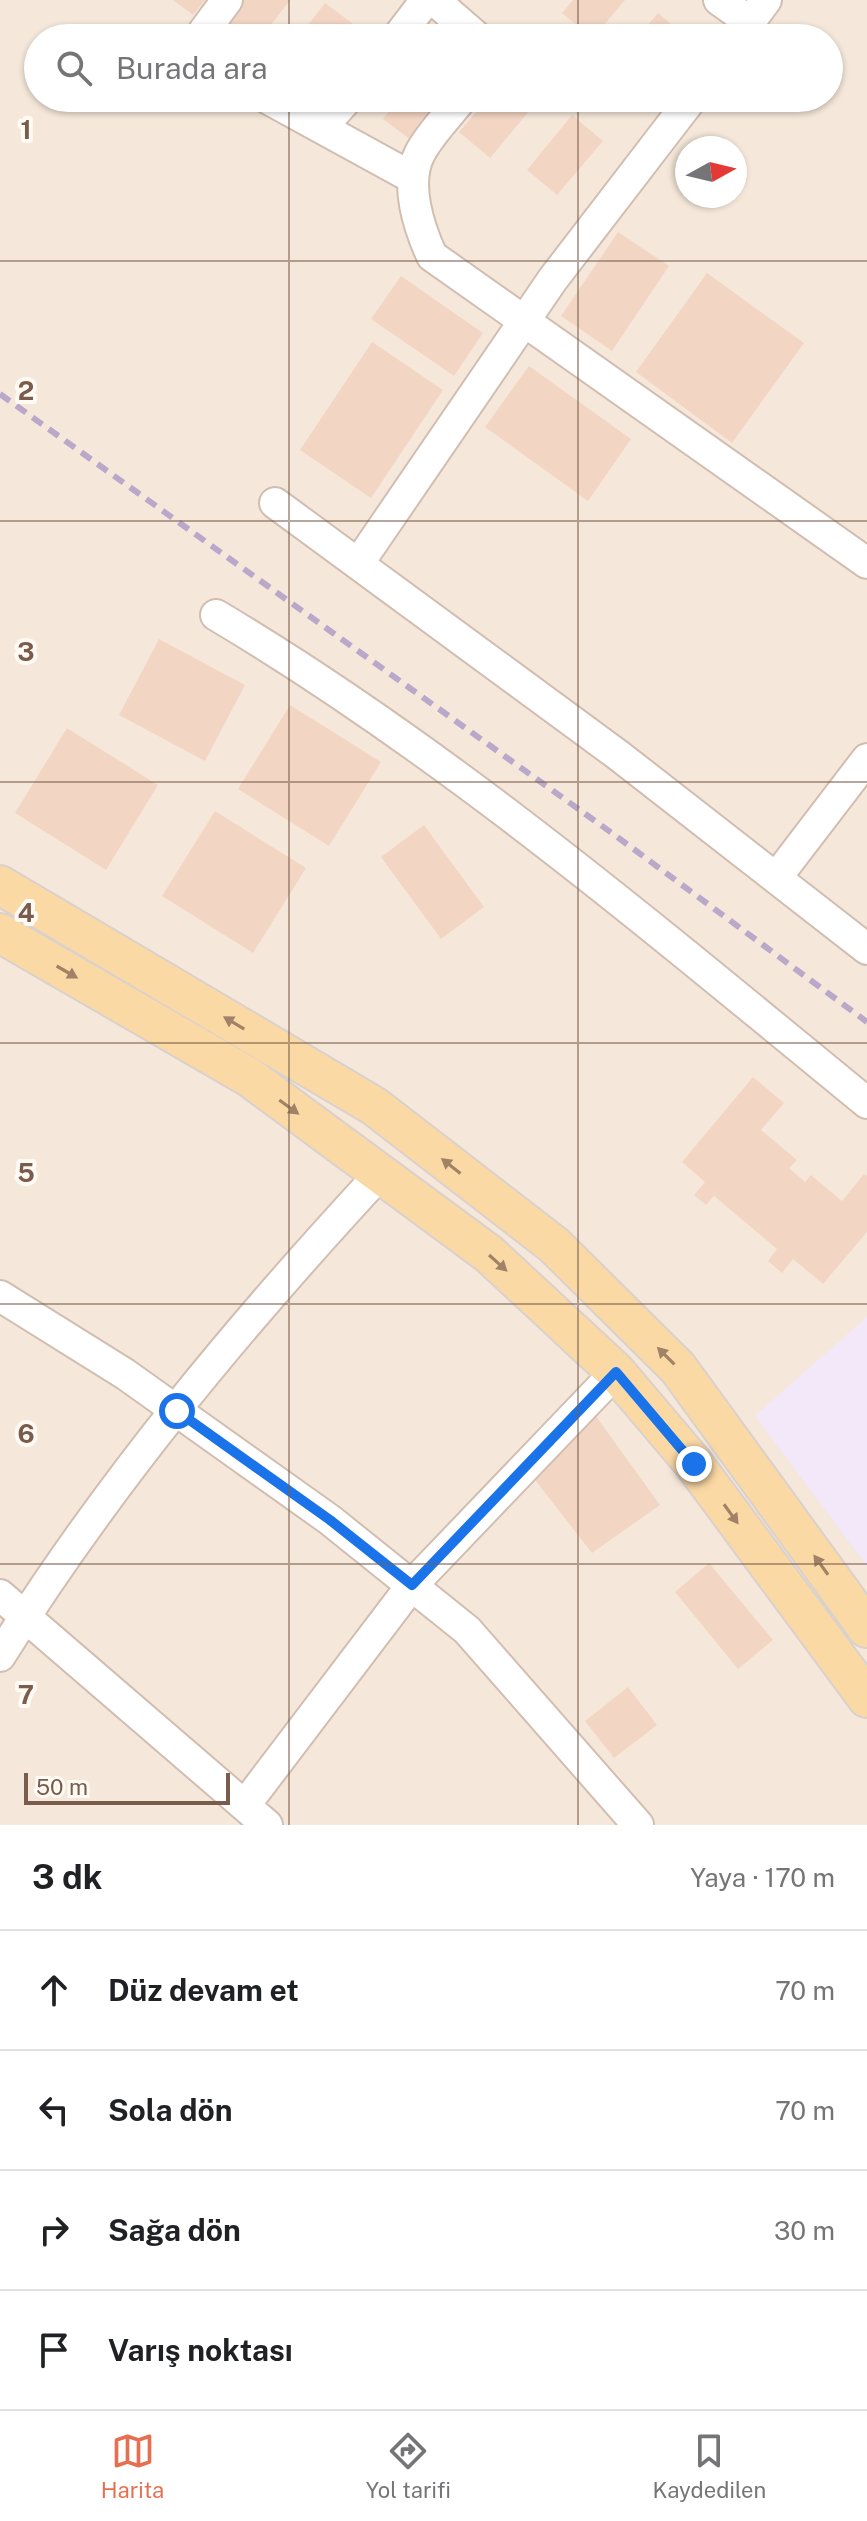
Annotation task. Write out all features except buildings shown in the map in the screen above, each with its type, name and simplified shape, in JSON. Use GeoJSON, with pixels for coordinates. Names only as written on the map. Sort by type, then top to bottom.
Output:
{"type":"FeatureCollection","features":[{"type":"Feature","properties":{"kind":"main road"},"geometry":{"type":"LineString","coordinates":[[0,885],[374,1106],[554,1245],[678,1368],[867,1628]]}},
{"type":"Feature","properties":{"kind":"main road"},"geometry":{"type":"LineString","coordinates":[[0,933],[249,1077],[489,1254],[616,1372],[694,1464],[867,1698]]}},
{"type":"Feature","properties":{"kind":"street"},"geometry":{"type":"LineString","coordinates":[[209,24],[227,0]]}},
{"type":"Feature","properties":{"kind":"street"},"geometry":{"type":"LineString","coordinates":[[408,24],[426,0]]}},
{"type":"Feature","properties":{"kind":"street"},"geometry":{"type":"LineString","coordinates":[[434,0],[462,24]]}},
{"type":"Feature","properties":{"kind":"street"},"geometry":{"type":"LineString","coordinates":[[719,0],[751,20]]}},
{"type":"Feature","properties":{"kind":"street"},"geometry":{"type":"LineString","coordinates":[[294,112],[413,178]]}},
{"type":"Feature","properties":{"kind":"street"},"geometry":{"type":"LineString","coordinates":[[322,127],[335,112]]}},
{"type":"Feature","properties":{"kind":"street"},"geometry":{"type":"LineString","coordinates":[[451,112],[419,154],[413,178],[421,233],[432,256],[867,563]]}},
{"type":"Feature","properties":{"kind":"street"},"geometry":{"type":"LineString","coordinates":[[358,564],[524,322],[682,112]]}},
{"type":"Feature","properties":{"kind":"street"},"geometry":{"type":"LineString","coordinates":[[275,503],[618,755],[867,949]]}},
{"type":"Feature","properties":{"kind":"street"},"geometry":{"type":"LineString","coordinates":[[216,615],[306,669],[605,888],[867,1103]]}},
{"type":"Feature","properties":{"kind":"street"},"geometry":{"type":"LineString","coordinates":[[776,878],[867,759]]}},
{"type":"Feature","properties":{"kind":"street"},"geometry":{"type":"LineString","coordinates":[[0,1656],[53,1571],[177,1411],[285,1276],[380,1174]]}},
{"type":"Feature","properties":{"kind":"street"},"geometry":{"type":"LineString","coordinates":[[0,1296],[125,1374],[330,1520],[467,1630],[638,1825]]}},
{"type":"Feature","properties":{"kind":"street"},"geometry":{"type":"LineString","coordinates":[[245,1805],[412,1585],[616,1372]]}},
{"type":"Feature","properties":{"kind":"street"},"geometry":{"type":"LineString","coordinates":[[0,1595],[267,1825]]}},
{"type":"Feature","properties":{"kind":"shaded area"},"geometry":{"type":"Polygon","coordinates":[[[0,0],[867,0],[867,1825],[0,1825],[0,0]]]}},
{"type":"Feature","properties":{"kind":"shaded area"},"geometry":{"type":"Polygon","coordinates":[[[867,1317],[867,1566],[755,1416],[867,1317]]]}},
{"type":"Feature","properties":{"kind":"railway"},"geometry":{"type":"LineString","coordinates":[[0,394],[616,836],[867,1022]]}},
{"type":"Feature","properties":{"kind":"route"},"geometry":{"type":"LineString","coordinates":[[177,1411],[330,1520],[412,1585],[616,1372],[694,1464]]}}]}
